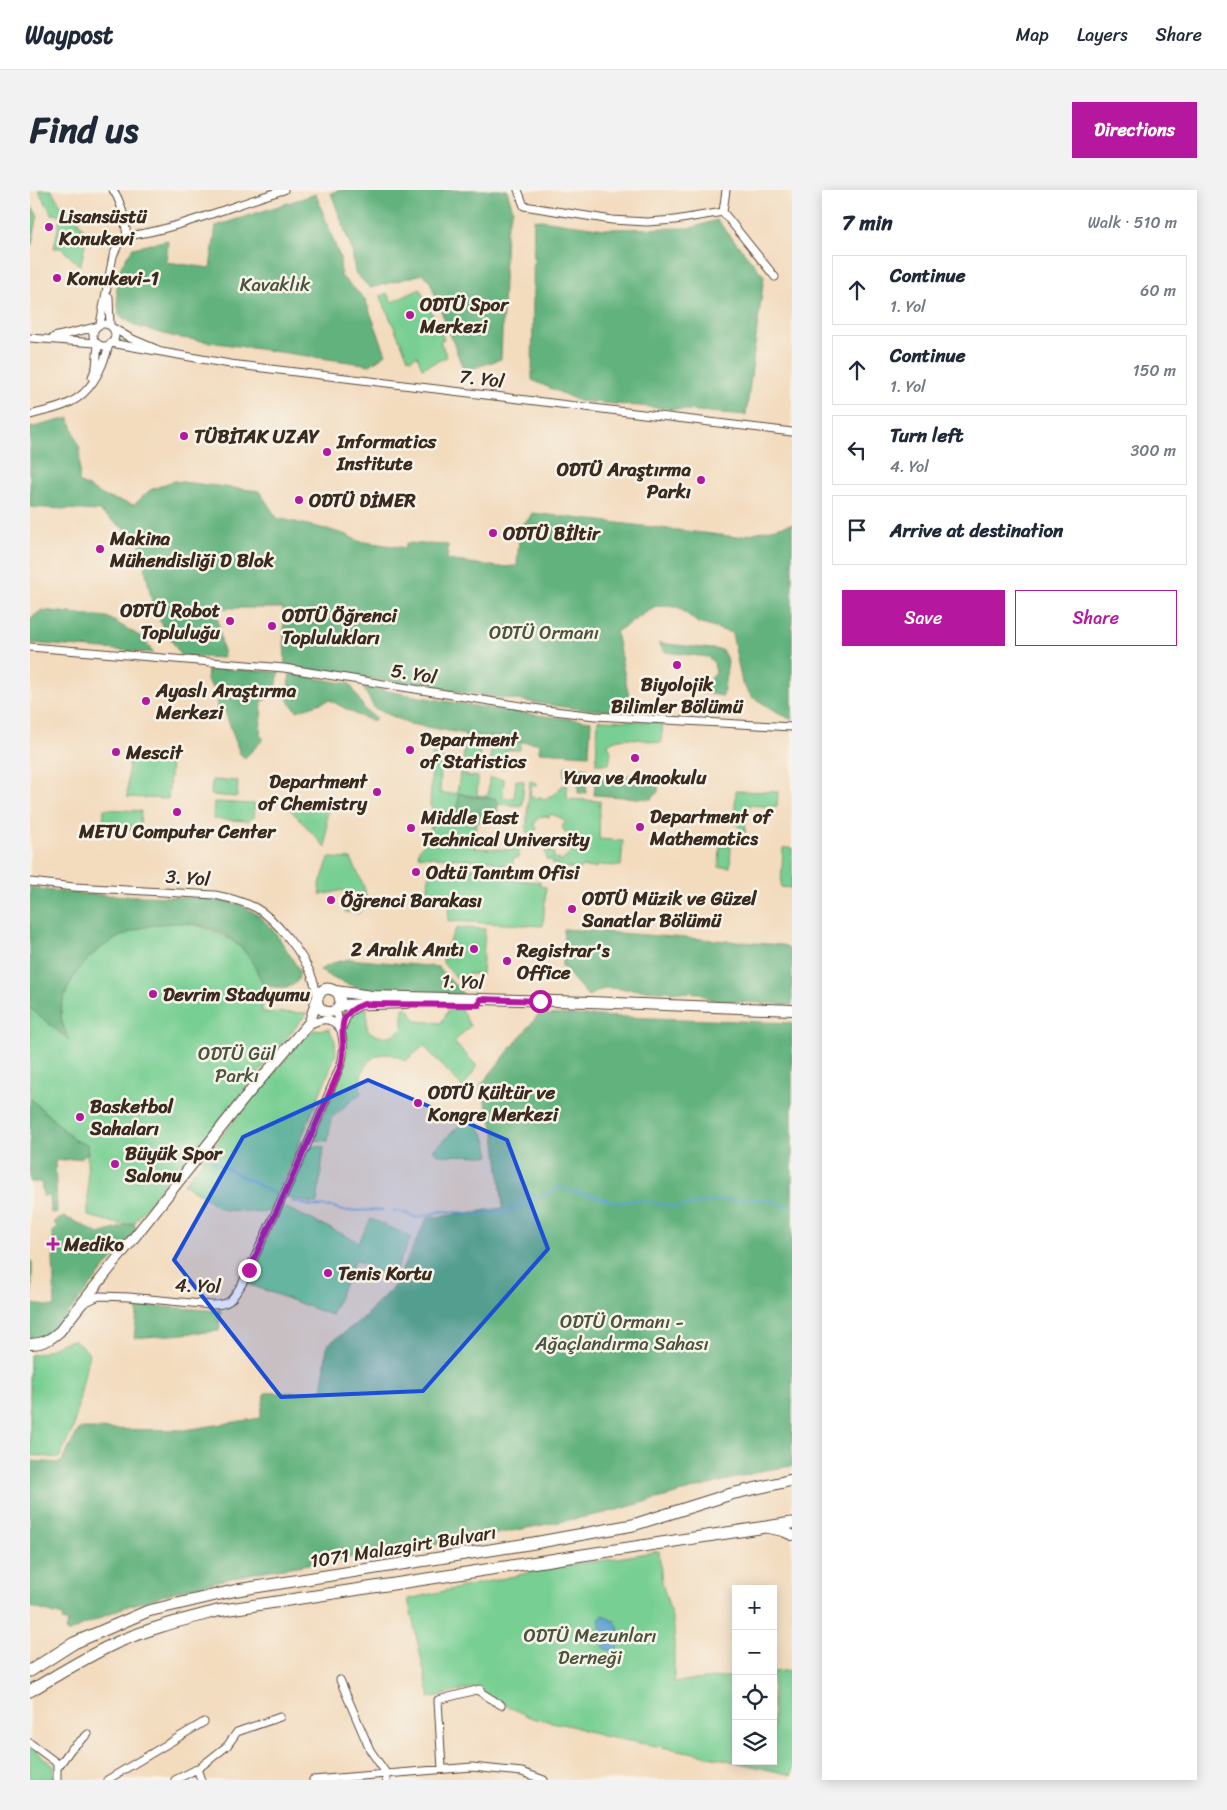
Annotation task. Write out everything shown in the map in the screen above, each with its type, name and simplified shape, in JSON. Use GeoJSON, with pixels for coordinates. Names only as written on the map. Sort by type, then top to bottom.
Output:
{"type":"FeatureCollection","features":[{"type":"Feature","properties":{"kind":"main road"},"geometry":{"type":"LineString","coordinates":[[30,1344],[43,1343],[52,1339],[60,1332],[247,1095],[312,1018],[317,998],[322,990],[334,990],[340,999],[338,1007],[325,1012],[319,1008],[317,998]]}},
{"type":"Feature","properties":{"kind":"main road","name":"1. Yol"},"geometry":{"type":"LineString","coordinates":[[334,990],[372,996],[480,1002],[792,1010]]}},
{"type":"Feature","properties":{"kind":"main road","name":"1. Yol"},"geometry":{"type":"LineString","coordinates":[[338,1007],[364,1004],[480,1002]]}},
{"type":"Feature","properties":{"kind":"main road","name":"1. Yol"},"geometry":{"type":"LineString","coordinates":[[590,1005],[792,1016]]}},
{"type":"Feature","properties":{"kind":"main road","name":"1071 Malazgirt Bulvarı"},"geometry":{"type":"LineString","coordinates":[[30,1671],[74,1643],[148,1611],[237,1590],[534,1543],[632,1525],[731,1494],[792,1480]]}},
{"type":"Feature","properties":{"kind":"main road","name":"1071 Malazgirt Bulvarı"},"geometry":{"type":"LineString","coordinates":[[30,1691],[87,1657],[118,1642],[158,1626],[217,1611],[792,1523]]}},
{"type":"Feature","properties":{"kind":"main road"},"geometry":{"type":"LineString","coordinates":[[761,1528],[778,1529],[792,1535]]}},
{"type":"Feature","properties":{"kind":"street"},"geometry":{"type":"LineString","coordinates":[[113,190],[123,215],[127,236]]}},
{"type":"Feature","properties":{"kind":"street"},"geometry":{"type":"LineString","coordinates":[[89,387],[96,367],[97,344],[93,333],[98,325],[109,284],[113,256],[118,245],[127,236],[168,227],[284,190]]}},
{"type":"Feature","properties":{"kind":"street"},"geometry":{"type":"LineString","coordinates":[[518,190],[524,206],[612,220],[647,222],[675,220],[723,212]]}},
{"type":"Feature","properties":{"kind":"street"},"geometry":{"type":"LineString","coordinates":[[726,190],[723,212],[775,277]]}},
{"type":"Feature","properties":{"kind":"street"},"geometry":{"type":"LineString","coordinates":[[30,414],[69,404],[81,396],[97,376],[115,335],[112,327],[109,284]]}},
{"type":"Feature","properties":{"kind":"street","name":"7. Yol"},"geometry":{"type":"LineString","coordinates":[[41,339],[64,336],[98,325],[112,327],[130,338],[168,354]]}},
{"type":"Feature","properties":{"kind":"street","name":"7. Yol"},"geometry":{"type":"LineString","coordinates":[[30,338],[103,346],[110,344],[230,364],[792,432]]}},
{"type":"Feature","properties":{"kind":"street","name":"5. Yol"},"geometry":{"type":"LineString","coordinates":[[30,647],[284,668],[546,710],[595,716],[792,727]]}},
{"type":"Feature","properties":{"kind":"street","name":"3. Yol"},"geometry":{"type":"LineString","coordinates":[[30,882],[74,887],[215,895],[235,899],[257,908],[270,918],[298,952],[311,974],[317,998]]}},
{"type":"Feature","properties":{"kind":"street","name":"3. Yol"},"geometry":{"type":"LineString","coordinates":[[311,974],[334,990]]}},
{"type":"Feature","properties":{"kind":"street","name":"4. Yol"},"geometry":{"type":"LineString","coordinates":[[341,1033],[343,1021],[348,1013],[364,1004]]}},
{"type":"Feature","properties":{"kind":"street","name":"4. Yol"},"geometry":{"type":"LineString","coordinates":[[78,1307],[99,1296],[146,1298],[212,1305],[223,1305],[231,1302],[242,1284],[308,1143],[341,1066],[344,1042],[338,1007]]}},
{"type":"Feature","properties":{"kind":"street"},"geometry":{"type":"LineString","coordinates":[[304,1028],[317,1021],[329,1019],[335,1022],[341,1033]]}},
{"type":"Feature","properties":{"kind":"street"},"geometry":{"type":"LineString","coordinates":[[97,1283],[103,1294],[110,1296]]}},
{"type":"Feature","properties":{"kind":"street"},"geometry":{"type":"LineString","coordinates":[[340,1680],[370,1750],[386,1777]]}},
{"type":"Feature","properties":{"kind":"street"},"geometry":{"type":"LineString","coordinates":[[442,1769],[438,1700],[479,1690],[502,1705]]}},
{"type":"Feature","properties":{"kind":"street"},"geometry":{"type":"LineString","coordinates":[[175,1780],[197,1769],[227,1746],[237,1732],[280,1717]]}},
{"type":"Feature","properties":{"kind":"street"},"geometry":{"type":"LineString","coordinates":[[107,1780],[204,1722]]}},
{"type":"Feature","properties":{"kind":"street"},"geometry":{"type":"LineString","coordinates":[[58,1767],[71,1748],[88,1734]]}},
{"type":"Feature","properties":{"kind":"street"},"geometry":{"type":"LineString","coordinates":[[30,1743],[58,1763],[57,1780]]}},
{"type":"Feature","properties":{"kind":"street"},"geometry":{"type":"LineString","coordinates":[[313,1780],[386,1777],[472,1767],[522,1772],[544,1780]]}},
{"type":"Feature","properties":{"kind":"street"},"geometry":{"type":"LineString","coordinates":[[197,1769],[201,1780]]}},
{"type":"Feature","properties":{"kind":"highlighted area"},"geometry":{"type":"Polygon","coordinates":[[[368,1080],[507,1140],[548,1249],[423,1391],[281,1397],[174,1260],[243,1137],[368,1080]]]}},
{"type":"Feature","properties":{"kind":"green space"},"geometry":{"type":"Polygon","coordinates":[[[38,190],[51,190],[65,211],[70,208],[87,235],[81,264],[79,265],[61,248],[54,248],[61,215],[52,214],[38,190]]]}},
{"type":"Feature","properties":{"kind":"green space"},"geometry":{"type":"Polygon","coordinates":[[[339,190],[507,190],[513,210],[506,230],[501,359],[464,371],[429,279],[423,274],[370,288],[355,273],[352,250],[331,193],[339,190]]]}},
{"type":"Feature","properties":{"kind":"green space","name":"Kavaklık"},"geometry":{"type":"Polygon","coordinates":[[[316,194],[340,258],[341,276],[365,299],[386,354],[370,365],[175,337],[136,326],[119,315],[117,280],[122,265],[133,248],[168,240],[166,262],[210,268],[216,226],[316,194]]]}},
{"type":"Feature","properties":{"kind":"green space"},"geometry":{"type":"Polygon","coordinates":[[[30,204],[38,215],[30,246],[30,204]]]}},
{"type":"Feature","properties":{"kind":"green space"},"geometry":{"type":"Polygon","coordinates":[[[534,219],[605,229],[691,228],[717,220],[764,276],[746,415],[579,401],[532,380],[534,219]]]}},
{"type":"Feature","properties":{"kind":"green space","name":"ODTÜ Spor Merkezi"},"geometry":{"type":"Polygon","coordinates":[[[420,289],[444,339],[440,341],[447,357],[422,368],[417,355],[411,359],[408,358],[380,296],[387,293],[392,302],[420,289]]]}},
{"type":"Feature","properties":{"kind":"green space","name":"ODTÜ Ormanı"},"geometry":{"type":"Polygon","coordinates":[[[69,418],[80,450],[79,482],[106,497],[134,505],[150,490],[174,481],[259,491],[277,518],[330,530],[347,535],[358,541],[406,548],[406,543],[448,545],[447,560],[499,567],[517,566],[520,525],[528,520],[532,513],[737,537],[792,524],[792,719],[752,697],[742,683],[732,633],[698,623],[678,607],[656,606],[616,632],[632,712],[578,709],[285,666],[283,608],[216,608],[224,658],[181,656],[154,611],[139,539],[99,511],[30,507],[30,428],[69,418]]]}},
{"type":"Feature","properties":{"kind":"green space"},"geometry":{"type":"Polygon","coordinates":[[[42,610],[107,617],[141,637],[154,653],[30,643],[30,619],[42,610]]]}},
{"type":"Feature","properties":{"kind":"green space"},"geometry":{"type":"Polygon","coordinates":[[[658,643],[722,650],[728,661],[723,696],[672,688],[674,680],[705,685],[716,673],[714,663],[708,657],[665,652],[658,643]]]}},
{"type":"Feature","properties":{"kind":"green space"},"geometry":{"type":"Polygon","coordinates":[[[208,668],[279,672],[275,693],[262,702],[260,735],[264,739],[245,758],[240,754],[225,711],[217,710],[217,693],[207,681],[208,668]]]}},
{"type":"Feature","properties":{"kind":"green space"},"geometry":{"type":"Polygon","coordinates":[[[290,674],[350,684],[365,710],[376,718],[373,721],[357,715],[330,700],[297,711],[286,698],[290,674]]]}},
{"type":"Feature","properties":{"kind":"green space"},"geometry":{"type":"Polygon","coordinates":[[[363,687],[505,711],[591,721],[589,755],[539,752],[540,743],[520,742],[509,737],[465,734],[410,724],[374,708],[363,687]]]}},
{"type":"Feature","properties":{"kind":"green space"},"geometry":{"type":"Polygon","coordinates":[[[598,720],[663,722],[661,743],[627,738],[620,739],[608,744],[611,752],[609,764],[596,764],[598,720]]]}},
{"type":"Feature","properties":{"kind":"green space"},"geometry":{"type":"Polygon","coordinates":[[[465,734],[509,737],[520,742],[520,750],[506,750],[505,768],[490,767],[491,748],[480,747],[479,765],[466,765],[465,763],[463,764],[465,734]]]}},
{"type":"Feature","properties":{"kind":"green space"},"geometry":{"type":"Polygon","coordinates":[[[433,738],[442,739],[440,793],[457,794],[460,773],[478,777],[477,795],[488,796],[489,778],[504,779],[503,797],[514,798],[516,780],[524,781],[522,806],[498,804],[496,799],[459,794],[458,813],[497,817],[497,822],[477,821],[476,831],[474,831],[474,837],[476,837],[475,848],[514,850],[515,837],[519,838],[518,858],[513,858],[513,865],[495,864],[494,861],[418,856],[419,849],[430,838],[433,738]]]}},
{"type":"Feature","properties":{"kind":"green space"},"geometry":{"type":"Polygon","coordinates":[[[129,759],[171,762],[168,799],[127,797],[129,759]]]}},
{"type":"Feature","properties":{"kind":"green space"},"geometry":{"type":"Polygon","coordinates":[[[565,766],[587,768],[586,793],[578,793],[578,778],[564,777],[565,766]]]}},
{"type":"Feature","properties":{"kind":"green space"},"geometry":{"type":"Polygon","coordinates":[[[596,773],[659,778],[658,792],[651,799],[594,795],[596,773]]]}},
{"type":"Feature","properties":{"kind":"green space"},"geometry":{"type":"Polygon","coordinates":[[[212,780],[238,781],[237,797],[211,795],[212,780]]]}},
{"type":"Feature","properties":{"kind":"green space"},"geometry":{"type":"Polygon","coordinates":[[[530,781],[537,783],[537,786],[531,786],[530,795],[532,797],[538,798],[540,796],[547,799],[563,785],[567,785],[567,799],[600,801],[599,839],[623,841],[621,866],[597,865],[596,868],[581,867],[580,869],[557,867],[557,864],[552,864],[552,860],[547,860],[545,851],[553,852],[555,859],[558,858],[560,862],[568,856],[574,846],[572,843],[575,843],[576,834],[565,833],[562,826],[566,823],[559,817],[550,814],[549,817],[542,817],[536,821],[534,825],[537,828],[534,833],[526,832],[530,781]]]}},
{"type":"Feature","properties":{"kind":"green space"},"geometry":{"type":"Polygon","coordinates":[[[736,791],[778,792],[777,807],[747,805],[745,833],[734,822],[736,791]]]}},
{"type":"Feature","properties":{"kind":"green space"},"geometry":{"type":"Polygon","coordinates":[[[459,793],[472,797],[496,799],[498,804],[497,817],[457,813],[459,793]]]}},
{"type":"Feature","properties":{"kind":"green space"},"geometry":{"type":"Polygon","coordinates":[[[214,802],[255,804],[254,817],[248,821],[213,819],[214,802]]]}},
{"type":"Feature","properties":{"kind":"green space"},"geometry":{"type":"Polygon","coordinates":[[[289,808],[327,810],[326,848],[289,808]]]}},
{"type":"Feature","properties":{"kind":"green space"},"geometry":{"type":"Polygon","coordinates":[[[104,809],[141,811],[140,830],[103,828],[104,809]]]}},
{"type":"Feature","properties":{"kind":"green space"},"geometry":{"type":"Polygon","coordinates":[[[720,846],[731,846],[730,867],[719,867],[720,846]]]}},
{"type":"Feature","properties":{"kind":"green space"},"geometry":{"type":"Polygon","coordinates":[[[783,848],[792,848],[792,888],[781,887],[783,848]]]}},
{"type":"Feature","properties":{"kind":"green space"},"geometry":{"type":"Polygon","coordinates":[[[329,858],[351,859],[363,884],[367,901],[359,913],[345,912],[347,904],[343,890],[321,895],[319,887],[329,858]]]}},
{"type":"Feature","properties":{"kind":"green space"},"geometry":{"type":"Polygon","coordinates":[[[430,864],[507,871],[506,876],[512,880],[540,882],[540,886],[546,887],[543,926],[448,921],[449,902],[427,901],[430,864]]]}},
{"type":"Feature","properties":{"kind":"green space"},"geometry":{"type":"Polygon","coordinates":[[[30,887],[84,894],[204,899],[224,901],[243,906],[260,916],[273,930],[299,970],[299,977],[293,985],[288,987],[264,986],[246,953],[226,935],[201,926],[174,923],[147,926],[121,936],[97,951],[78,970],[66,993],[61,1009],[64,1030],[69,1040],[30,1008],[30,887]]]}},
{"type":"Feature","properties":{"kind":"green space","name":"ODTÜ Gül Parkı"},"geometry":{"type":"Polygon","coordinates":[[[175,922],[204,927],[217,932],[241,948],[258,971],[263,985],[262,1012],[307,1013],[188,1160],[179,1163],[134,1223],[124,1225],[88,1216],[87,1145],[76,1141],[30,1098],[30,1008],[68,1039],[62,1021],[61,1009],[66,990],[76,973],[88,959],[119,937],[137,929],[175,922]]]}},
{"type":"Feature","properties":{"kind":"green space"},"geometry":{"type":"Polygon","coordinates":[[[456,929],[485,929],[482,974],[468,974],[467,989],[443,963],[444,951],[456,929]]]}},
{"type":"Feature","properties":{"kind":"green space"},"geometry":{"type":"Polygon","coordinates":[[[564,929],[783,945],[792,954],[792,1005],[710,1000],[700,993],[605,988],[588,996],[562,966],[564,929]]]}},
{"type":"Feature","properties":{"kind":"green space"},"geometry":{"type":"Polygon","coordinates":[[[349,959],[438,967],[464,995],[409,994],[370,990],[335,979],[320,970],[333,963],[349,959]]]}},
{"type":"Feature","properties":{"kind":"green space"},"geometry":{"type":"Polygon","coordinates":[[[362,1008],[367,1009],[367,1029],[371,1033],[380,1036],[390,1036],[403,1028],[403,1008],[408,1008],[417,1021],[441,1023],[449,1009],[461,1009],[470,1026],[454,1042],[477,1066],[463,1088],[424,1046],[405,1061],[386,1054],[378,1055],[371,1059],[362,1074],[360,1083],[361,1093],[331,1118],[328,1141],[313,1140],[345,1064],[347,1049],[345,1026],[351,1014],[362,1008]]]}},
{"type":"Feature","properties":{"kind":"green space","name":"ODTÜ Ormanı - Ağaçlandırma Sahası"},"geometry":{"type":"Polygon","coordinates":[[[539,1014],[792,1023],[792,1466],[765,1470],[605,1513],[470,1539],[258,1572],[218,1581],[122,1608],[67,1633],[68,1623],[62,1621],[63,1616],[30,1607],[30,1461],[61,1463],[79,1429],[185,1430],[260,1418],[265,1393],[322,1392],[327,1345],[361,1320],[394,1286],[427,1218],[503,1208],[495,1133],[480,1086],[539,1014]]]}},
{"type":"Feature","properties":{"kind":"green space"},"geometry":{"type":"Polygon","coordinates":[[[329,1029],[335,1041],[336,1055],[280,1189],[268,1212],[224,1210],[184,1184],[248,1103],[300,1042],[314,1030],[329,1029]]]}},
{"type":"Feature","properties":{"kind":"green space"},"geometry":{"type":"Polygon","coordinates":[[[30,1098],[75,1141],[87,1144],[88,1153],[81,1158],[55,1161],[57,1213],[51,1213],[50,1196],[43,1196],[41,1182],[30,1182],[30,1098]]]}},
{"type":"Feature","properties":{"kind":"green space"},"geometry":{"type":"Polygon","coordinates":[[[472,1114],[486,1139],[490,1156],[440,1155],[433,1150],[472,1114]]]}},
{"type":"Feature","properties":{"kind":"green space"},"geometry":{"type":"Polygon","coordinates":[[[310,1146],[324,1147],[317,1203],[286,1197],[310,1146]]]}},
{"type":"Feature","properties":{"kind":"green space"},"geometry":{"type":"Polygon","coordinates":[[[282,1206],[359,1242],[371,1219],[411,1237],[392,1278],[355,1260],[331,1315],[246,1283],[282,1206]]]}},
{"type":"Feature","properties":{"kind":"green space"},"geometry":{"type":"Polygon","coordinates":[[[64,1217],[99,1234],[134,1223],[136,1230],[48,1338],[30,1341],[30,1258],[32,1263],[32,1304],[55,1307],[53,1258],[54,1254],[60,1253],[60,1241],[53,1241],[53,1231],[58,1227],[53,1222],[64,1217]]]}},
{"type":"Feature","properties":{"kind":"green space"},"geometry":{"type":"Polygon","coordinates":[[[138,1305],[221,1311],[219,1331],[134,1338],[138,1305]]]}},
{"type":"Feature","properties":{"kind":"green space"},"geometry":{"type":"Polygon","coordinates":[[[75,1340],[89,1353],[73,1429],[59,1458],[30,1455],[30,1355],[75,1340]]]}},
{"type":"Feature","properties":{"kind":"green space","name":"ODTÜ Mezunları Derneği"},"geometry":{"type":"Polygon","coordinates":[[[659,1551],[662,1583],[674,1628],[674,1682],[732,1676],[732,1761],[602,1736],[571,1726],[532,1718],[476,1687],[430,1698],[408,1599],[560,1566],[659,1551]]]}},
{"type":"Feature","properties":{"kind":"green space","name":"ODTÜ Mezunları Derneği"},"geometry":{"type":"Polygon","coordinates":[[[792,1670],[792,1775],[748,1765],[777,1765],[777,1672],[792,1670]]]}},
{"type":"Feature","properties":{"kind":"green space"},"geometry":{"type":"Polygon","coordinates":[[[30,1746],[54,1766],[54,1780],[30,1780],[30,1746]]]}},
{"type":"Feature","properties":{"kind":"water"},"geometry":{"type":"Polygon","coordinates":[[[603,1615],[610,1618],[611,1621],[614,1620],[620,1631],[615,1633],[617,1642],[620,1641],[618,1647],[611,1651],[603,1646],[605,1644],[604,1640],[600,1642],[595,1632],[601,1628],[599,1620],[603,1615]]]}},
{"type":"Feature","properties":{"kind":"waterway"},"geometry":{"type":"LineString","coordinates":[[209,1159],[275,1194]]}},
{"type":"Feature","properties":{"kind":"waterway"},"geometry":{"type":"LineString","coordinates":[[393,1211],[402,1212],[417,1218],[442,1211],[481,1214],[510,1211],[527,1201],[546,1195],[559,1187],[619,1203],[635,1200],[676,1207],[724,1200],[761,1199],[792,1207]]}},
{"type":"Feature","properties":{"kind":"waterway"},"geometry":{"type":"LineString","coordinates":[[291,1201],[311,1206],[334,1207],[342,1211],[383,1210]]}},
{"type":"Feature","properties":{"kind":"place","name":"Lisansüstü Konukevi"},"geometry":{"type":"Point","coordinates":[49,227]}},
{"type":"Feature","properties":{"kind":"place","name":"Konukevi-1"},"geometry":{"type":"Point","coordinates":[57,278]}},
{"type":"Feature","properties":{"kind":"place","name":"ODTÜ Spor Merkezi"},"geometry":{"type":"Point","coordinates":[410,315]}},
{"type":"Feature","properties":{"kind":"place","name":"TÜBİTAK UZAY"},"geometry":{"type":"Point","coordinates":[184,436]}},
{"type":"Feature","properties":{"kind":"place","name":"Informatics Institute"},"geometry":{"type":"Point","coordinates":[327,452]}},
{"type":"Feature","properties":{"kind":"place","name":"ODTÜ Araştırma Parkı"},"geometry":{"type":"Point","coordinates":[701,480]}},
{"type":"Feature","properties":{"kind":"place","name":"ODTÜ DİMER"},"geometry":{"type":"Point","coordinates":[299,500]}},
{"type":"Feature","properties":{"kind":"place","name":"ODTÜ Bİltir"},"geometry":{"type":"Point","coordinates":[493,533]}},
{"type":"Feature","properties":{"kind":"place","name":"Makina Mühendisliği D Blok"},"geometry":{"type":"Point","coordinates":[100,549]}},
{"type":"Feature","properties":{"kind":"place","name":"ODTÜ Robot Topluluğu"},"geometry":{"type":"Point","coordinates":[230,621]}},
{"type":"Feature","properties":{"kind":"place","name":"ODTÜ Öğrenci Toplulukları"},"geometry":{"type":"Point","coordinates":[272,626]}},
{"type":"Feature","properties":{"kind":"place","name":"Biyolojik Bilimler Bölümü"},"geometry":{"type":"Point","coordinates":[677,665]}},
{"type":"Feature","properties":{"kind":"place","name":"Ayaslı Araştırma Merkezi"},"geometry":{"type":"Point","coordinates":[146,701]}},
{"type":"Feature","properties":{"kind":"place","name":"Department of Statistics"},"geometry":{"type":"Point","coordinates":[410,750]}},
{"type":"Feature","properties":{"kind":"place","name":"Mescit"},"geometry":{"type":"Point","coordinates":[116,752]}},
{"type":"Feature","properties":{"kind":"place","name":"Yuva ve Anaokulu"},"geometry":{"type":"Point","coordinates":[635,758]}},
{"type":"Feature","properties":{"kind":"place","name":"Department of Chemistry"},"geometry":{"type":"Point","coordinates":[377,792]}},
{"type":"Feature","properties":{"kind":"place","name":"METU Computer Center"},"geometry":{"type":"Point","coordinates":[177,812]}},
{"type":"Feature","properties":{"kind":"place","name":"Department of Mathematics"},"geometry":{"type":"Point","coordinates":[640,827]}},
{"type":"Feature","properties":{"kind":"place","name":"Middle East Technical University"},"geometry":{"type":"Point","coordinates":[411,828]}},
{"type":"Feature","properties":{"kind":"place","name":"Odtü Tanıtım Ofisi"},"geometry":{"type":"Point","coordinates":[416,872]}},
{"type":"Feature","properties":{"kind":"place","name":"Öğrenci Barakası"},"geometry":{"type":"Point","coordinates":[331,900]}},
{"type":"Feature","properties":{"kind":"place","name":"ODTÜ Müzik ve Güzel Sanatlar Bölümü"},"geometry":{"type":"Point","coordinates":[572,909]}},
{"type":"Feature","properties":{"kind":"place","name":"2 Aralık Anıtı"},"geometry":{"type":"Point","coordinates":[474,949]}},
{"type":"Feature","properties":{"kind":"place","name":"Registrar's Office"},"geometry":{"type":"Point","coordinates":[507,961]}},
{"type":"Feature","properties":{"kind":"place","name":"Devrim Stadyumu"},"geometry":{"type":"Point","coordinates":[153,994]}},
{"type":"Feature","properties":{"kind":"place","name":"ODTÜ Kültür ve Kongre Merkezi"},"geometry":{"type":"Point","coordinates":[418,1103]}},
{"type":"Feature","properties":{"kind":"place","name":"Basketbol Sahaları"},"geometry":{"type":"Point","coordinates":[80,1117]}},
{"type":"Feature","properties":{"kind":"place","name":"Büyük Spor Salonu"},"geometry":{"type":"Point","coordinates":[115,1164]}},
{"type":"Feature","properties":{"kind":"place","name":"Mediko"},"geometry":{"type":"Point","coordinates":[53,1244]}},
{"type":"Feature","properties":{"kind":"place","name":"Tenis Kortu"},"geometry":{"type":"Point","coordinates":[328,1273]}},
{"type":"Feature","properties":{"kind":"route"},"geometry":{"type":"LineString","coordinates":[[249,1270],[308,1143],[341,1066],[344,1052],[344,1042],[341,1033],[342,1026],[343,1021],[352,1009],[364,1004],[479,1005],[480,999],[540,1001]]}}]}
